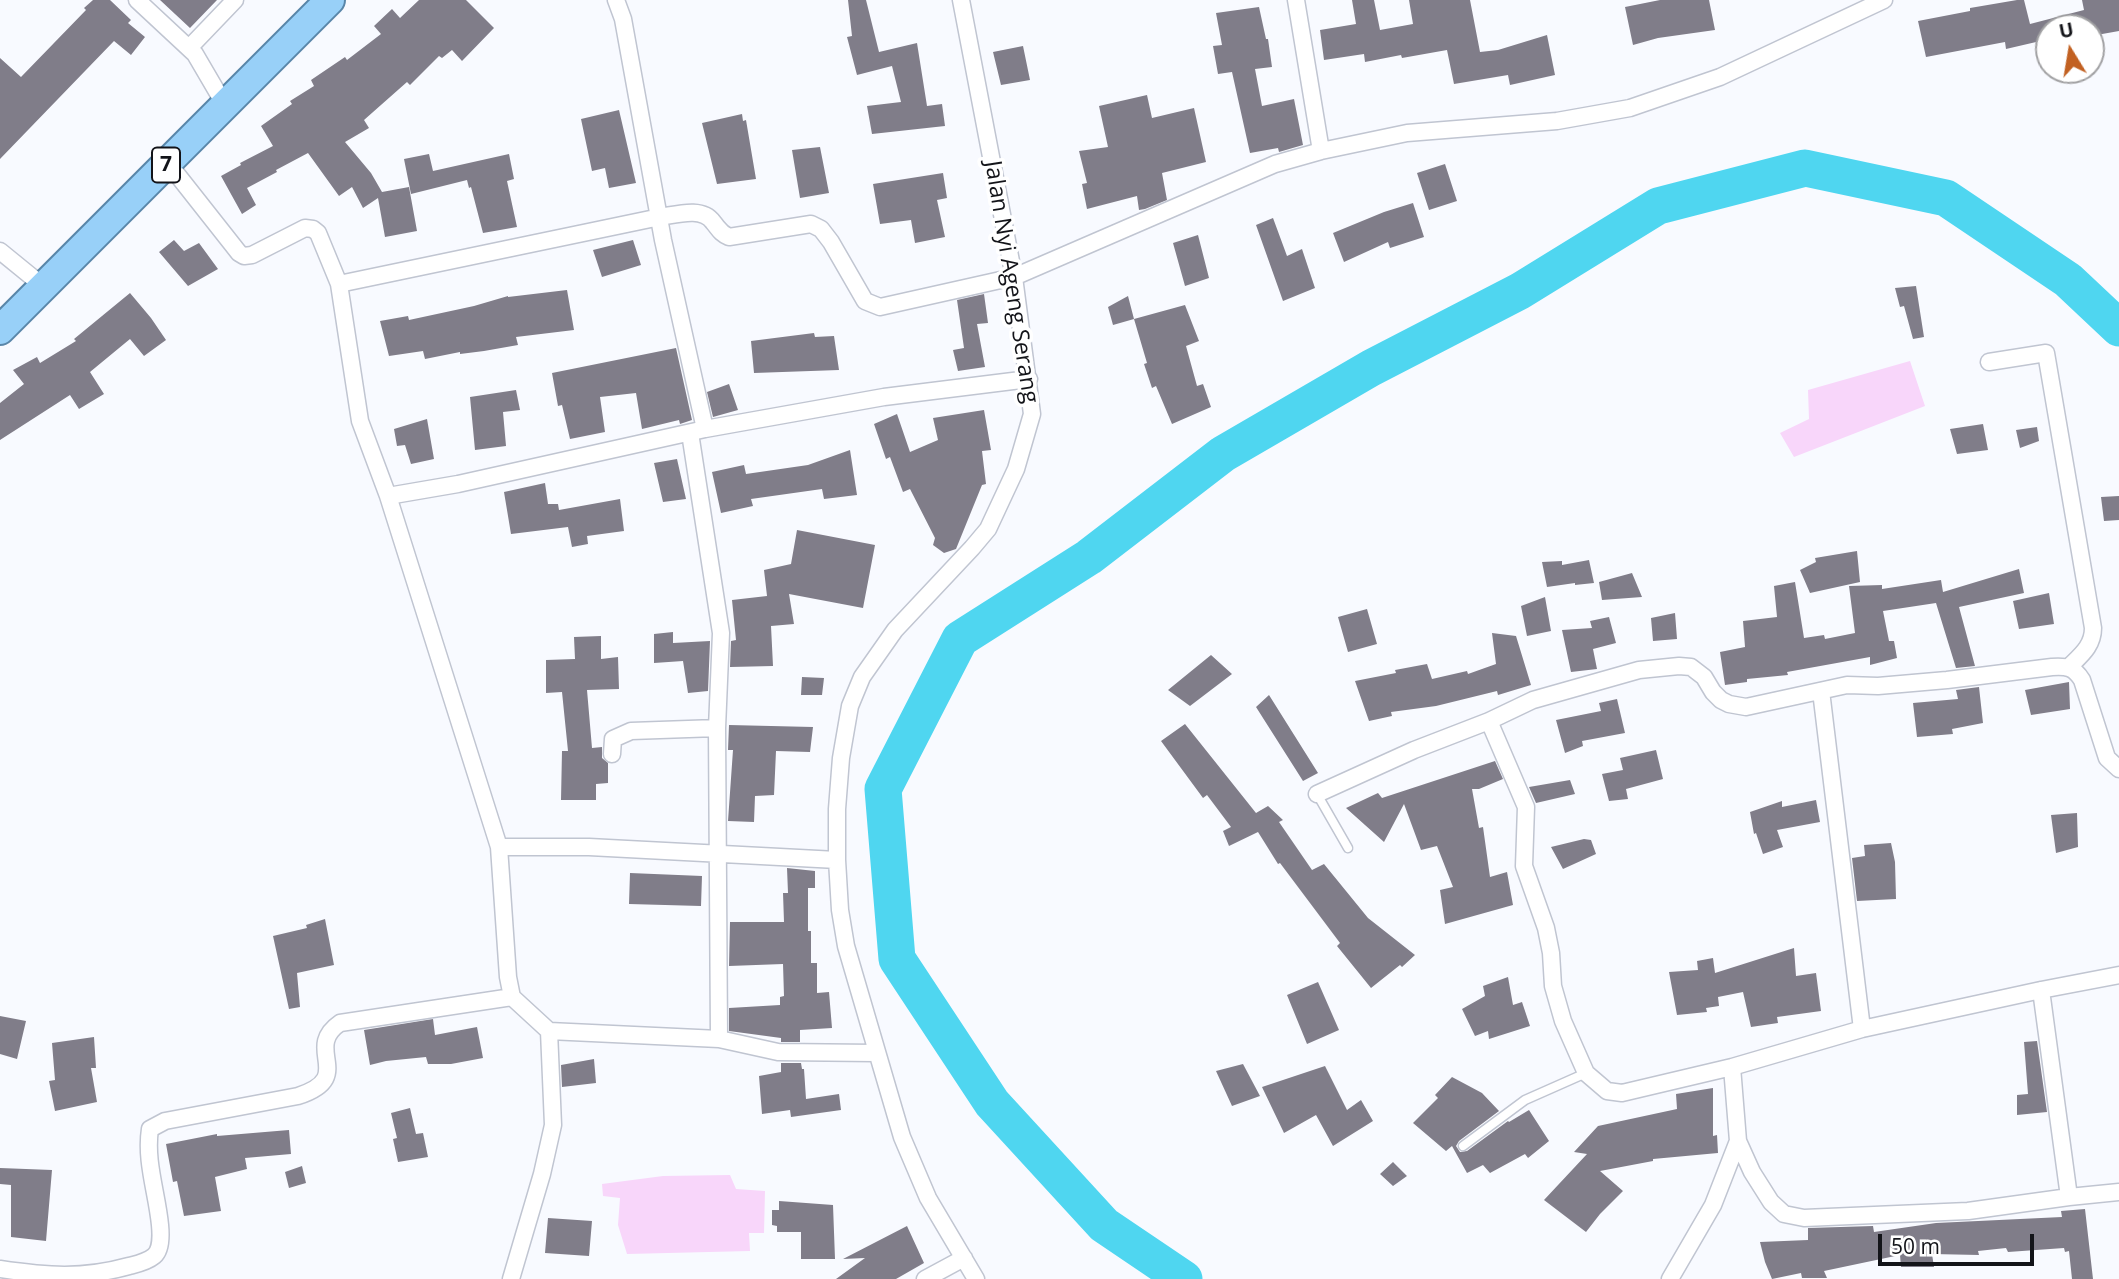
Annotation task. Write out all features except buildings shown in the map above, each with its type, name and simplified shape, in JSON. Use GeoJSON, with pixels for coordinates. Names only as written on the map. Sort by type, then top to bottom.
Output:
{"type":"FeatureCollection","features":[{"type":"Feature","properties":{"kind":"highway","name":"7"},"geometry":{"type":"LineString","coordinates":[[0,330],[226,107],[330,0]]}},
{"type":"Feature","properties":{"kind":"street"},"geometry":{"type":"LineString","coordinates":[[137,0],[195,54],[226,107]]}},
{"type":"Feature","properties":{"kind":"street"},"geometry":{"type":"LineString","coordinates":[[189,48],[235,0]]}},
{"type":"Feature","properties":{"kind":"street"},"geometry":{"type":"LineString","coordinates":[[617,0],[623,19],[698,431],[721,633],[717,728],[719,1039]]}},
{"type":"Feature","properties":{"kind":"street","name":"Jalan Nyi Ageng Serang"},"geometry":{"type":"LineString","coordinates":[[961,0],[1014,277],[1032,414],[1016,469],[988,528],[895,630],[862,677],[850,706],[841,758],[837,860],[840,909],[846,946],[902,1137],[928,1198],[976,1279]]}},
{"type":"Feature","properties":{"kind":"street"},"geometry":{"type":"LineString","coordinates":[[1296,0],[1321,151]]}},
{"type":"Feature","properties":{"kind":"street"},"geometry":{"type":"LineString","coordinates":[[339,284],[660,217],[694,213],[713,221],[722,234],[729,237],[811,224],[821,229],[865,301],[880,307],[1014,277],[1275,164],[1321,151],[1407,133],[1557,121],[1630,108],[1720,77],[1884,0]]}},
{"type":"Feature","properties":{"kind":"street"},"geometry":{"type":"LineString","coordinates":[[169,163],[239,253],[244,256],[252,255],[305,228],[313,229],[318,233],[339,284],[360,421],[388,496],[499,847],[508,977],[512,997],[549,1031],[719,1039],[778,1052],[876,1053]]}},
{"type":"Feature","properties":{"kind":"street"},"geometry":{"type":"LineString","coordinates":[[0,251],[43,286]]}},
{"type":"Feature","properties":{"kind":"street"},"geometry":{"type":"LineString","coordinates":[[1989,362],[2046,353],[2093,628],[2090,645],[2069,667]]}},
{"type":"Feature","properties":{"kind":"street"},"geometry":{"type":"LineString","coordinates":[[388,496],[458,484],[698,431],[884,397],[1028,379]]}},
{"type":"Feature","properties":{"kind":"street"},"geometry":{"type":"LineString","coordinates":[[1317,794],[1533,700],[1639,670],[1679,666],[1691,667],[1704,677],[1721,700],[1746,707],[1847,685],[1892,685],[2069,667],[2076,670],[2082,680],[2107,758],[2119,769]]}},
{"type":"Feature","properties":{"kind":"street"},"geometry":{"type":"LineString","coordinates":[[1821,691],[1862,1030]]}},
{"type":"Feature","properties":{"kind":"street"},"geometry":{"type":"LineString","coordinates":[[1489,721],[1526,807],[1524,866],[1546,928],[1553,986],[1563,1021],[1586,1073],[1607,1091],[1622,1093],[1731,1067],[1862,1030],[2119,975]]}},
{"type":"Feature","properties":{"kind":"street"},"geometry":{"type":"LineString","coordinates":[[612,754],[613,738],[631,731],[717,728]]}},
{"type":"Feature","properties":{"kind":"street"},"geometry":{"type":"LineString","coordinates":[[499,847],[589,847],[837,860]]}},
{"type":"Feature","properties":{"kind":"street"},"geometry":{"type":"LineString","coordinates":[[2041,990],[2069,1197]]}},
{"type":"Feature","properties":{"kind":"street"},"geometry":{"type":"LineString","coordinates":[[0,1269],[60,1276],[93,1275],[139,1263],[155,1255],[159,1245],[160,1227],[147,1145],[150,1129],[165,1121],[310,1092],[322,1084],[328,1073],[326,1038],[340,1023],[512,997]]}},
{"type":"Feature","properties":{"kind":"street"},"geometry":{"type":"LineString","coordinates":[[511,1279],[553,1125],[549,1031]]}},
{"type":"Feature","properties":{"kind":"street"},"geometry":{"type":"LineString","coordinates":[[1731,1067],[1738,1141],[1752,1172],[1771,1202],[1784,1214],[1804,1218],[1968,1211],[2119,1192]]}},
{"type":"Feature","properties":{"kind":"street"},"geometry":{"type":"LineString","coordinates":[[1670,1279],[1713,1205],[1738,1141]]}},
{"type":"Feature","properties":{"kind":"street"},"geometry":{"type":"LineString","coordinates":[[925,1279],[964,1258]]}},
{"type":"Feature","properties":{"kind":"lane"},"geometry":{"type":"LineString","coordinates":[[1317,794],[1348,848]]}},
{"type":"Feature","properties":{"kind":"lane"},"geometry":{"type":"LineString","coordinates":[[1463,1146],[1524,1100],[1586,1073]]}},
{"type":"Feature","properties":{"kind":"shaded area"},"geometry":{"type":"Polygon","coordinates":[[[1910,361],[1925,406],[1794,457],[1780,433],[1809,419],[1808,390],[1910,361]]]}},
{"type":"Feature","properties":{"kind":"shaded area"},"geometry":{"type":"Polygon","coordinates":[[[730,1175],[736,1189],[765,1191],[764,1233],[749,1233],[750,1251],[627,1254],[618,1225],[620,1198],[603,1196],[602,1184],[663,1176],[730,1175]]]}},
{"type":"Feature","properties":{"kind":"waterway"},"geometry":{"type":"LineString","coordinates":[[1184,1279],[1104,1225],[992,1103],[897,959],[883,789],[960,639],[1089,557],[1223,454],[1371,368],[1520,291],[1658,206],[1805,168],[1946,198],[2068,280],[2119,328]]}}]}
